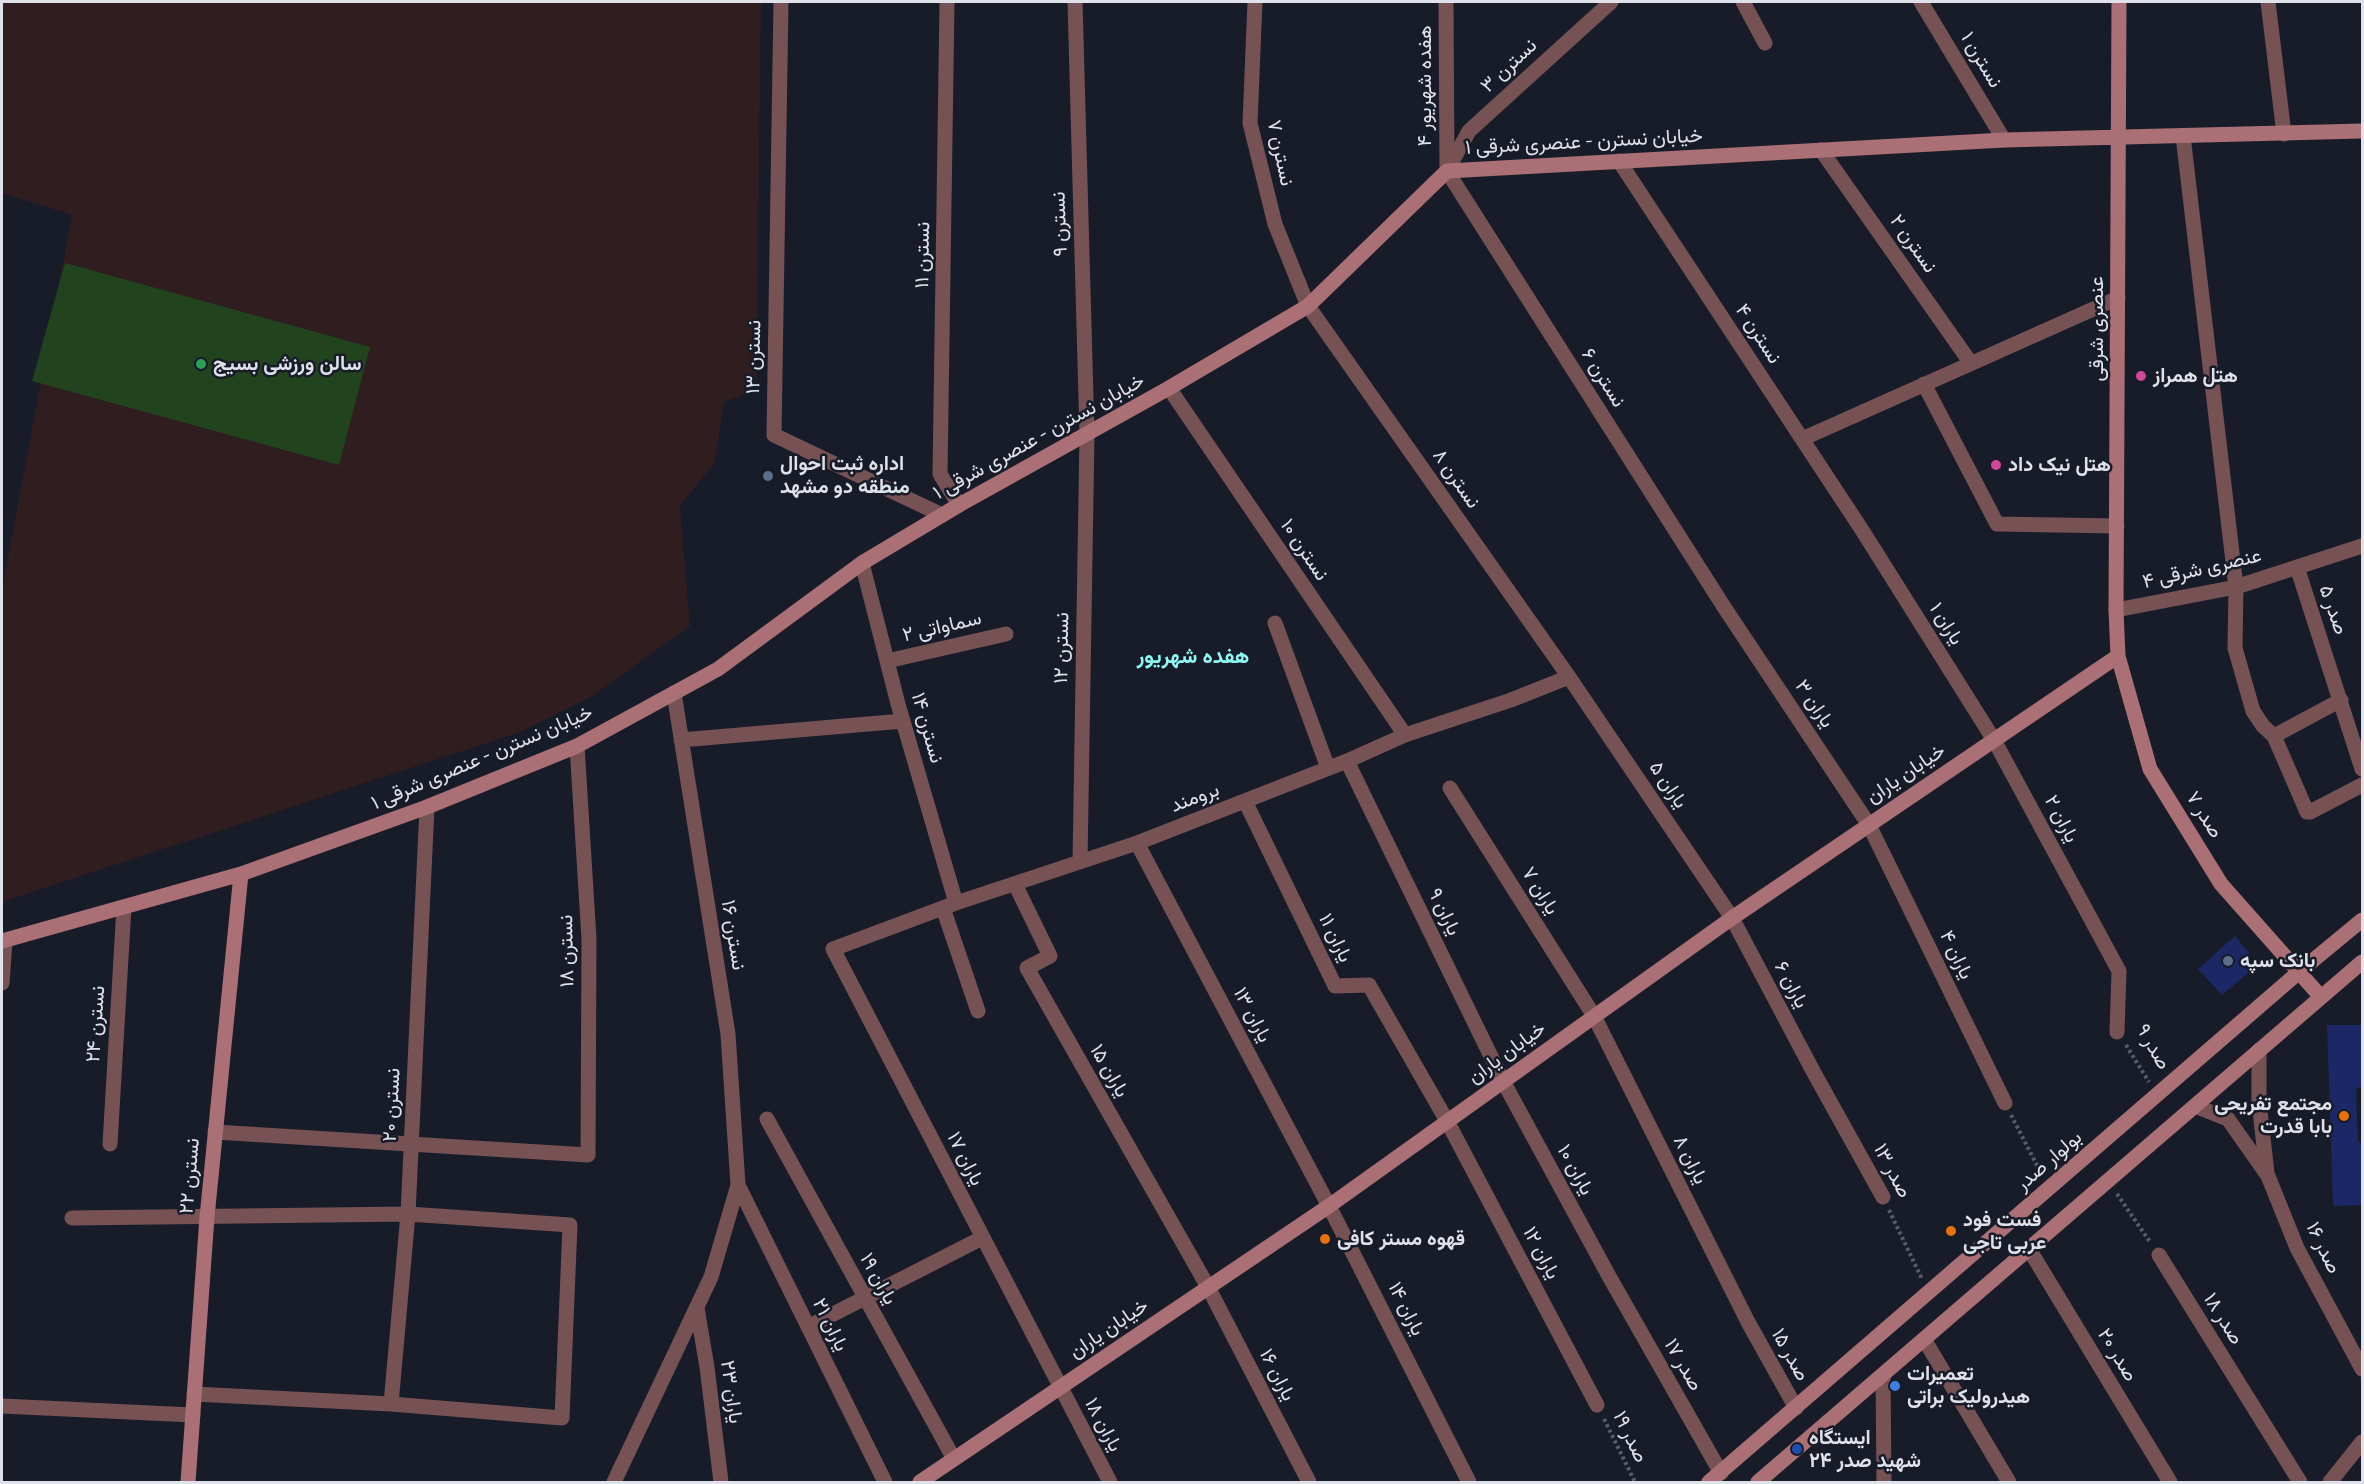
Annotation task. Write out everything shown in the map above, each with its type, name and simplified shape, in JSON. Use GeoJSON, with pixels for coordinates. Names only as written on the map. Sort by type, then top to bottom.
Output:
{"type":"FeatureCollection","features":[{"type":"Feature","properties":{"kind":"street","name":"نسترن ۱۳"},"geometry":{"type":"LineString","coordinates":[[781,2],[774,435],[942,515]]}},
{"type":"Feature","properties":{"kind":"street","name":"نسترن ۱۱"},"geometry":{"type":"LineString","coordinates":[[947,2],[940,474],[959,505]]}},
{"type":"Feature","properties":{"kind":"street","name":"نسترن ۷"},"geometry":{"type":"LineString","coordinates":[[1255,2],[1250,123],[1275,224],[1308,306]]}},
{"type":"Feature","properties":{"kind":"street","name":"هفده شهریور ۴"},"geometry":{"type":"LineString","coordinates":[[1446,2],[1447,171]]}},
{"type":"Feature","properties":{"kind":"street","name":"نسترن ۳"},"geometry":{"type":"LineString","coordinates":[[1447,171],[1469,131],[1611,2]]}},
{"type":"Feature","properties":{"kind":"street"},"geometry":{"type":"LineString","coordinates":[[1743,2],[1765,44]]}},
{"type":"Feature","properties":{"kind":"street","name":"نسترن ۱"},"geometry":{"type":"LineString","coordinates":[[1921,2],[2004,140]]}},
{"type":"Feature","properties":{"kind":"street","name":"عنصری شرقی"},"geometry":{"type":"LineString","coordinates":[[2118,656],[2116,526],[2119,2]]}},
{"type":"Feature","properties":{"kind":"street"},"geometry":{"type":"LineString","coordinates":[[2268,2],[2284,134]]}},
{"type":"Feature","properties":{"kind":"street","name":"نسترن ۹"},"geometry":{"type":"LineString","coordinates":[[1075,7],[1087,434]]}},
{"type":"Feature","properties":{"kind":"street"},"geometry":{"type":"LineString","coordinates":[[1446,122],[1453,136],[1461,137],[1469,131]]}},
{"type":"Feature","properties":{"kind":"street","name":"خیابان نسترن - عنصری شرقی ۱"},"geometry":{"type":"LineString","coordinates":[[3,941],[241,874],[427,807],[577,746],[718,669],[862,563],[959,505],[1169,388],[1308,306],[1447,171],[2004,140],[2362,131]]}},
{"type":"Feature","properties":{"kind":"street"},"geometry":{"type":"LineString","coordinates":[[2183,136],[2236,587],[2235,648],[2253,711],[2263,726],[2274,736],[2307,812],[2362,785]]}},
{"type":"Feature","properties":{"kind":"street","name":"نسترن ۲"},"geometry":{"type":"LineString","coordinates":[[1821,150],[1970,362]]}},
{"type":"Feature","properties":{"kind":"street","name":"نسترن ۴"},"geometry":{"type":"LineString","coordinates":[[1619,161],[1862,530]]}},
{"type":"Feature","properties":{"kind":"street","name":"نسترن ۶"},"geometry":{"type":"LineString","coordinates":[[1447,171],[1724,607]]}},
{"type":"Feature","properties":{"kind":"street"},"geometry":{"type":"LineString","coordinates":[[1802,439],[1970,362],[2118,298]]}},
{"type":"Feature","properties":{"kind":"street","name":"نسترن ۸"},"geometry":{"type":"LineString","coordinates":[[1308,306],[1569,676]]}},
{"type":"Feature","properties":{"kind":"street"},"geometry":{"type":"LineString","coordinates":[[1924,384],[1997,524],[2116,526]]}},
{"type":"Feature","properties":{"kind":"street","name":"نسترن ۱۰"},"geometry":{"type":"LineString","coordinates":[[1169,388],[1405,735]]}},
{"type":"Feature","properties":{"kind":"street","name":"نسترن ۱۲"},"geometry":{"type":"LineString","coordinates":[[1080,862],[1087,434]]}},
{"type":"Feature","properties":{"kind":"street","name":"یاران ۱"},"geometry":{"type":"LineString","coordinates":[[1862,530],[1994,740]]}},
{"type":"Feature","properties":{"kind":"street","name":"عنصری شرقی ۴"},"geometry":{"type":"LineString","coordinates":[[2116,609],[2236,587],[2362,546]]}},
{"type":"Feature","properties":{"kind":"street","name":"نسترن ۱۴"},"geometry":{"type":"LineString","coordinates":[[862,563],[978,1011]]}},
{"type":"Feature","properties":{"kind":"street","name":"صدر ۵"},"geometry":{"type":"LineString","coordinates":[[2297,567],[2362,769]]}},
{"type":"Feature","properties":{"kind":"street","name":"یاران ۳"},"geometry":{"type":"LineString","coordinates":[[1724,607],[1869,825]]}},
{"type":"Feature","properties":{"kind":"street"},"geometry":{"type":"LineString","coordinates":[[1275,623],[1328,768]]}},
{"type":"Feature","properties":{"kind":"street","name":"سماواتی ۲"},"geometry":{"type":"LineString","coordinates":[[887,661],[1006,634]]}},
{"type":"Feature","properties":{"kind":"street","name":"خیابان یاران"},"geometry":{"type":"LineString","coordinates":[[920,1482],[1329,1206],[1732,918],[2118,656]]}},
{"type":"Feature","properties":{"kind":"street","name":"صدر ۷"},"geometry":{"type":"LineString","coordinates":[[2118,656],[2150,769],[2221,884],[2321,997]]}},
{"type":"Feature","properties":{"kind":"street","name":"برومند"},"geometry":{"type":"LineString","coordinates":[[833,949],[950,905],[1137,843],[1347,761],[1405,735],[1511,700],[1569,676]]}},
{"type":"Feature","properties":{"kind":"street","name":"یاران ۵"},"geometry":{"type":"LineString","coordinates":[[1569,676],[1732,918]]}},
{"type":"Feature","properties":{"kind":"street","name":"نسترن ۱۶"},"geometry":{"type":"LineString","coordinates":[[674,693],[728,1034],[738,1185]]}},
{"type":"Feature","properties":{"kind":"street"},"geometry":{"type":"LineString","coordinates":[[2274,736],[2341,700]]}},
{"type":"Feature","properties":{"kind":"street"},"geometry":{"type":"LineString","coordinates":[[681,740],[903,721]]}},
{"type":"Feature","properties":{"kind":"street","name":"یاران ۲"},"geometry":{"type":"LineString","coordinates":[[1994,740],[2091,918]]}},
{"type":"Feature","properties":{"kind":"street","name":"نسترن ۱۸"},"geometry":{"type":"LineString","coordinates":[[412,1144],[588,1155],[589,939],[577,746]]}},
{"type":"Feature","properties":{"kind":"street","name":"یاران ۹"},"geometry":{"type":"LineString","coordinates":[[1347,761],[1503,1082]]}},
{"type":"Feature","properties":{"kind":"street","name":"یاران ۷"},"geometry":{"type":"LineString","coordinates":[[1450,788],[1594,1016]]}},
{"type":"Feature","properties":{"kind":"street","name":"یاران ۱۱"},"geometry":{"type":"LineString","coordinates":[[1245,801],[1335,986],[1369,985],[1447,1121]]}},
{"type":"Feature","properties":{"kind":"street","name":"نسترن ۲۰"},"geometry":{"type":"LineString","coordinates":[[391,1404],[408,1214],[427,807]]}},
{"type":"Feature","properties":{"kind":"street","name":"یاران ۴"},"geometry":{"type":"LineString","coordinates":[[1869,825],[2005,1103]]}},
{"type":"Feature","properties":{"kind":"street","name":"یاران ۱۳"},"geometry":{"type":"LineString","coordinates":[[1137,843],[1329,1206]]}},
{"type":"Feature","properties":{"kind":"street","name":"نسترن ۲۲"},"geometry":{"type":"LineString","coordinates":[[188,1482],[207,1217],[241,874]]}},
{"type":"Feature","properties":{"kind":"street","name":"یاران ۱۵"},"geometry":{"type":"LineString","coordinates":[[1014,884],[1050,956],[1027,968],[1208,1287]]}},
{"type":"Feature","properties":{"kind":"street","name":"نسترن ۲۴"},"geometry":{"type":"LineString","coordinates":[[110,1144],[124,907]]}},
{"type":"Feature","properties":{"kind":"street","name":"یاران ۶"},"geometry":{"type":"LineString","coordinates":[[1732,918],[1813,1071]]}},
{"type":"Feature","properties":{"kind":"street","name":"صدر ۹"},"geometry":{"type":"LineString","coordinates":[[2091,918],[2119,971],[2117,1032]]}},
{"type":"Feature","properties":{"kind":"street","name":"بولوار صدر"},"geometry":{"type":"LineString","coordinates":[[1715,1478],[2362,920]]}},
{"type":"Feature","properties":{"kind":"street"},"geometry":{"type":"LineString","coordinates":[[2,982],[3,941]]}},
{"type":"Feature","properties":{"kind":"street","name":"یاران ۱۷"},"geometry":{"type":"LineString","coordinates":[[833,949],[1060,1388]]}},
{"type":"Feature","properties":{"kind":"street"},"geometry":{"type":"LineString","coordinates":[[1758,1482],[2362,962]]}},
{"type":"Feature","properties":{"kind":"street","name":"یاران ۸"},"geometry":{"type":"LineString","coordinates":[[1594,1016],[1748,1322]]}},
{"type":"Feature","properties":{"kind":"street","name":"صدر ۱۶"},"geometry":{"type":"LineString","coordinates":[[2259,1050],[2259,1102],[2268,1176]]}},
{"type":"Feature","properties":{"kind":"street","name":"صدر ۱۳"},"geometry":{"type":"LineString","coordinates":[[1813,1071],[1883,1197]]}},
{"type":"Feature","properties":{"kind":"street","name":"یاران ۱۰"},"geometry":{"type":"LineString","coordinates":[[1503,1082],[1610,1278]]}},
{"type":"Feature","properties":{"kind":"street","name":"صدر ۱۶"},"geometry":{"type":"LineString","coordinates":[[2195,1106],[2228,1119],[2268,1176],[2297,1248],[2362,1369]]}},
{"type":"Feature","properties":{"kind":"street","name":"یاران ۱۹"},"geometry":{"type":"LineString","coordinates":[[767,1119],[954,1459]]}},
{"type":"Feature","properties":{"kind":"street","name":"یاران ۱۲"},"geometry":{"type":"LineString","coordinates":[[1447,1121],[1597,1405]]}},
{"type":"Feature","properties":{"kind":"street"},"geometry":{"type":"LineString","coordinates":[[215,1132],[412,1144]]}},
{"type":"Feature","properties":{"kind":"street"},"geometry":{"type":"LineString","coordinates":[[614,1482],[711,1277],[738,1185]]}},
{"type":"Feature","properties":{"kind":"street","name":"یاران ۲۱"},"geometry":{"type":"LineString","coordinates":[[738,1185],[885,1482]]}},
{"type":"Feature","properties":{"kind":"street","name":"یاران ۱۴"},"geometry":{"type":"LineString","coordinates":[[1329,1206],[1469,1482]]}},
{"type":"Feature","properties":{"kind":"street"},"geometry":{"type":"LineString","coordinates":[[72,1218],[408,1214],[570,1225],[562,1418],[391,1404],[194,1394]]}},
{"type":"Feature","properties":{"kind":"street"},"geometry":{"type":"LineString","coordinates":[[808,1327],[982,1238]]}},
{"type":"Feature","properties":{"kind":"street","name":"صدر ۲۰"},"geometry":{"type":"LineString","coordinates":[[2029,1249],[2170,1482]]}},
{"type":"Feature","properties":{"kind":"street","name":"صدر ۱۸"},"geometry":{"type":"LineString","coordinates":[[2159,1255],[2300,1482]]}},
{"type":"Feature","properties":{"kind":"street","name":"صدر ۱۷"},"geometry":{"type":"LineString","coordinates":[[1610,1278],[1715,1478]]}},
{"type":"Feature","properties":{"kind":"street","name":"یاران ۱۶"},"geometry":{"type":"LineString","coordinates":[[1208,1287],[1309,1482]]}},
{"type":"Feature","properties":{"kind":"street","name":"یاران ۲۳"},"geometry":{"type":"LineString","coordinates":[[696,1308],[707,1367],[721,1482]]}},
{"type":"Feature","properties":{"kind":"street","name":"صدر ۱۵"},"geometry":{"type":"LineString","coordinates":[[1748,1322],[1796,1408]]}},
{"type":"Feature","properties":{"kind":"street"},"geometry":{"type":"LineString","coordinates":[[1924,1339],[2009,1482]]}},
{"type":"Feature","properties":{"kind":"street"},"geometry":{"type":"LineString","coordinates":[[1883,1375],[1884,1482]]}},
{"type":"Feature","properties":{"kind":"street","name":"یاران ۱۸"},"geometry":{"type":"LineString","coordinates":[[1060,1388],[1110,1482]]}},
{"type":"Feature","properties":{"kind":"street"},"geometry":{"type":"LineString","coordinates":[[2,1406],[193,1415]]}},
{"type":"Feature","properties":{"kind":"street"},"geometry":{"type":"LineString","coordinates":[[2330,1482],[2362,1442]]}},
{"type":"Feature","properties":{"kind":"path","name":"صدر ۹"},"geometry":{"type":"LineString","coordinates":[[2117,1032],[2157,1095]]}},
{"type":"Feature","properties":{"kind":"path"},"geometry":{"type":"LineString","coordinates":[[2005,1103],[2049,1189]]}},
{"type":"Feature","properties":{"kind":"path"},"geometry":{"type":"LineString","coordinates":[[2108,1180],[2159,1255]]}},
{"type":"Feature","properties":{"kind":"path","name":"صدر ۱۳"},"geometry":{"type":"LineString","coordinates":[[1883,1197],[1929,1293]]}},
{"type":"Feature","properties":{"kind":"path","name":"صدر ۱۹"},"geometry":{"type":"LineString","coordinates":[[1597,1405],[1635,1482]]}},
{"type":"Feature","properties":{"kind":"shaded area"},"geometry":{"type":"Polygon","coordinates":[[[2,2],[761,2],[756,390],[724,402],[715,462],[680,506],[690,626],[591,697],[520,732],[2,902],[2,590],[72,215],[2,193],[2,2]]]}},
{"type":"Feature","properties":{"kind":"green space","name":"سالن ورزشی بسیج"},"geometry":{"type":"Polygon","coordinates":[[[65,263],[370,347],[339,465],[32,381],[65,263]]]}},
{"type":"Feature","properties":{"kind":"building","name":"بانک سپه"},"geometry":{"type":"Polygon","coordinates":[[[2235,936],[2249,953],[2249,972],[2222,995],[2198,969],[2235,936]]]}},
{"type":"Feature","properties":{"kind":"building","name":"مجتمع تفریحی بابا قدرت"},"geometry":{"type":"Polygon","coordinates":[[[2327,1025],[2362,1025],[2362,1085],[2356,1090],[2358,1141],[2362,1145],[2362,1205],[2333,1206],[2327,1025]]]}},
{"type":"Feature","properties":{"kind":"place","name":"سالن ورزشی بسیج"},"geometry":{"type":"Point","coordinates":[201,364]}},
{"type":"Feature","properties":{"kind":"place","name":"هتل همراز"},"geometry":{"type":"Point","coordinates":[2141,376]}},
{"type":"Feature","properties":{"kind":"place","name":"هتل نیک داد"},"geometry":{"type":"Point","coordinates":[1996,465]}},
{"type":"Feature","properties":{"kind":"place","name":"اداره ثبت احوال منطقه دو مشهد"},"geometry":{"type":"Point","coordinates":[768,476]}},
{"type":"Feature","properties":{"kind":"place","name":"بانک سپه"},"geometry":{"type":"Point","coordinates":[2228,961]}},
{"type":"Feature","properties":{"kind":"place","name":"مجتمع تفریحی بابا قدرت"},"geometry":{"type":"Point","coordinates":[2344,1116]}},
{"type":"Feature","properties":{"kind":"place","name":"فست فود عربی تاجی"},"geometry":{"type":"Point","coordinates":[1951,1231]}},
{"type":"Feature","properties":{"kind":"place","name":"قهوه مستر کافی"},"geometry":{"type":"Point","coordinates":[1325,1239]}},
{"type":"Feature","properties":{"kind":"place","name":"تعمیرات هیدرولیک براتی"},"geometry":{"type":"Point","coordinates":[1895,1386]}},
{"type":"Feature","properties":{"kind":"place","name":"ایستگاه شهید صدر ۲۴"},"geometry":{"type":"Point","coordinates":[1797,1449]}},
{"type":"Feature","properties":{"kind":"district","name":"هفده شهریور"},"geometry":{"type":"Point","coordinates":[1193,657]}}]}
